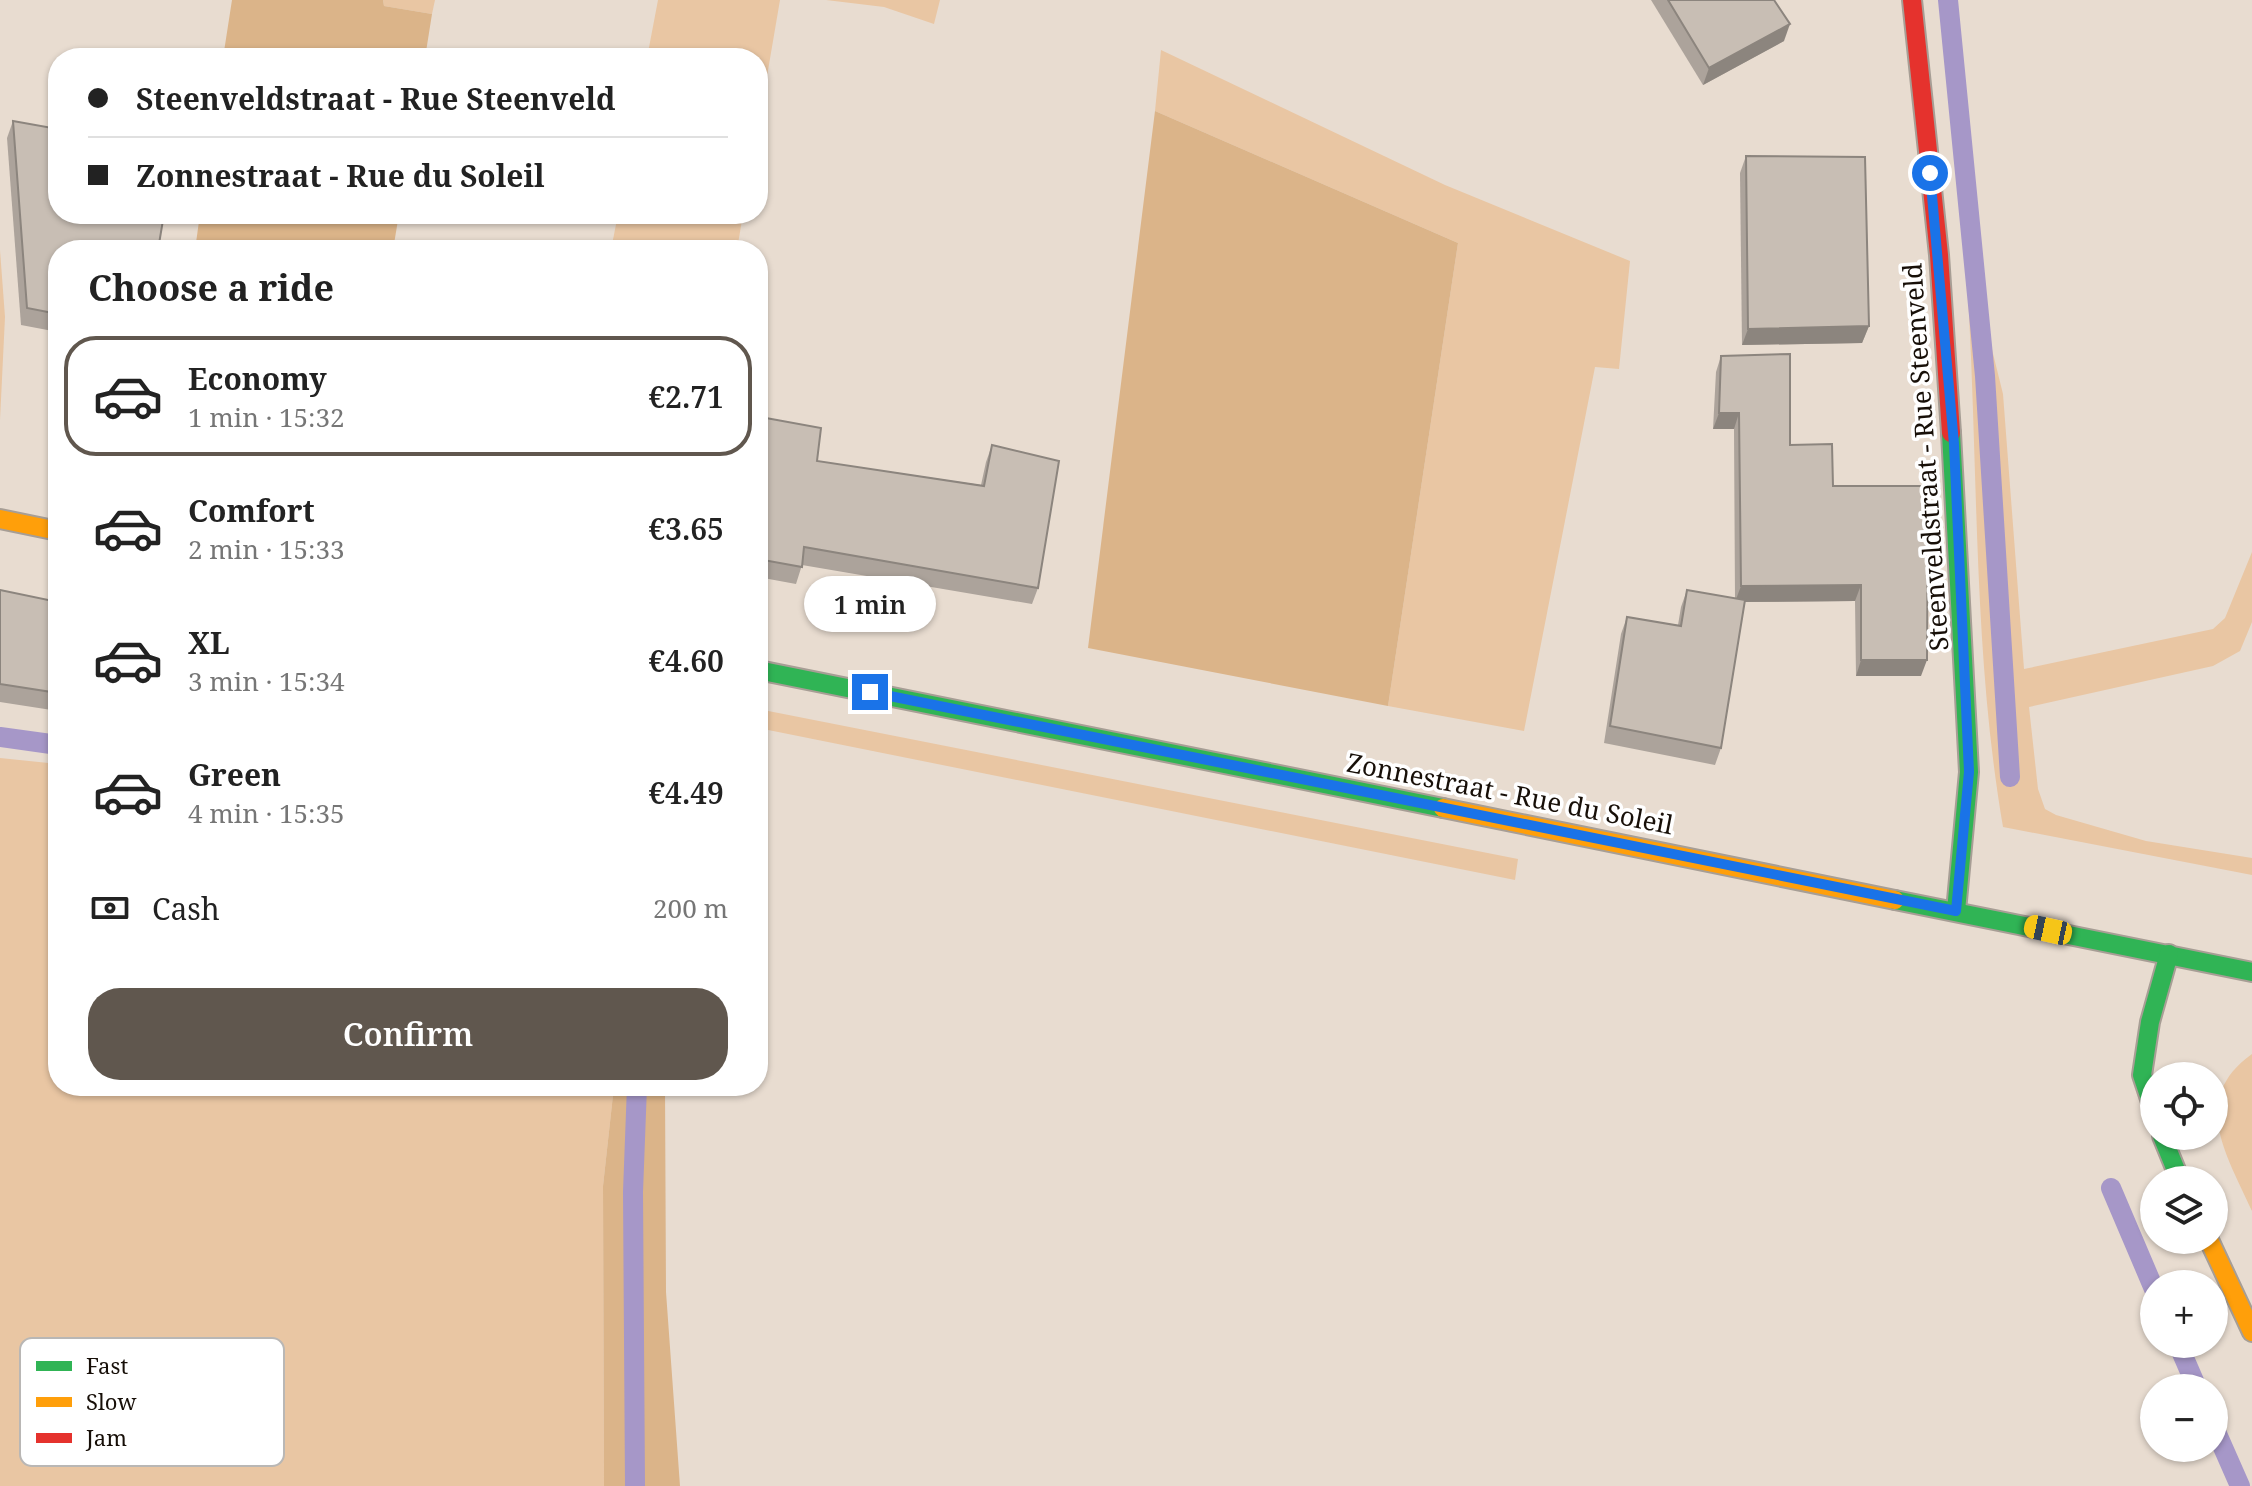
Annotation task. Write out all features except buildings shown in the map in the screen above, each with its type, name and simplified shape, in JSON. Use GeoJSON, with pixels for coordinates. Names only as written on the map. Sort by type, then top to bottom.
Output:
{"type":"FeatureCollection","features":[{"type":"Feature","properties":{"kind":"main road","name":"Steenveldstraat - Rue Steenveld"},"geometry":{"type":"LineString","coordinates":[[1912,0],[1939,255],[1962,589],[1969,772],[1956,911]]}},
{"type":"Feature","properties":{"kind":"main road"},"geometry":{"type":"LineString","coordinates":[[0,519],[48,529]]}},
{"type":"Feature","properties":{"kind":"main road","name":"Zonnestraat - Rue du Soleil"},"geometry":{"type":"LineString","coordinates":[[768,672],[2252,972]]}},
{"type":"Feature","properties":{"kind":"main road"},"geometry":{"type":"LineString","coordinates":[[2144,1062],[2150,1022],[2169,954]]}},
{"type":"Feature","properties":{"kind":"main road"},"geometry":{"type":"LineString","coordinates":[[2216,1254],[2252,1332]]}},
{"type":"Feature","properties":{"kind":"shaded area"},"geometry":{"type":"Polygon","coordinates":[[[232,0],[383,0],[384,6],[432,14],[427,48],[225,48],[232,0]]]}},
{"type":"Feature","properties":{"kind":"shaded area"},"geometry":{"type":"Polygon","coordinates":[[[383,0],[435,0],[432,14],[384,6],[383,0]]]}},
{"type":"Feature","properties":{"kind":"shaded area"},"geometry":{"type":"Polygon","coordinates":[[[658,0],[780,0],[768,70],[768,48],[649,48],[658,0]]]}},
{"type":"Feature","properties":{"kind":"shaded area"},"geometry":{"type":"Polygon","coordinates":[[[826,0],[940,0],[934,24],[884,7],[826,0]]]}},
{"type":"Feature","properties":{"kind":"shaded area"},"geometry":{"type":"Polygon","coordinates":[[[1942,36],[1956,40],[1980,301],[2003,394],[2024,669],[2213,629],[2225,618],[2252,552],[2252,622],[2240,651],[2213,666],[2029,707],[2038,789],[2045,809],[2146,841],[2252,858],[2252,875],[2003,827],[1982,636],[1967,279],[1942,36]]]}},
{"type":"Feature","properties":{"kind":"shaded area"},"geometry":{"type":"Polygon","coordinates":[[[1161,50],[1445,185],[1630,261],[1619,369],[1595,367],[1524,731],[1388,706],[1458,243],[1155,111],[1161,50]]]}},
{"type":"Feature","properties":{"kind":"shaded area"},"geometry":{"type":"Polygon","coordinates":[[[1155,111],[1458,243],[1388,706],[1088,648],[1155,111]]]}},
{"type":"Feature","properties":{"kind":"shaded area"},"geometry":{"type":"Polygon","coordinates":[[[199,224],[397,224],[395,240],[196,240],[199,224]]]}},
{"type":"Feature","properties":{"kind":"shaded area"},"geometry":{"type":"Polygon","coordinates":[[[616,224],[741,224],[739,240],[613,240],[616,224]]]}},
{"type":"Feature","properties":{"kind":"shaded area"},"geometry":{"type":"Polygon","coordinates":[[[0,250],[5,317],[0,420],[0,250]]]}},
{"type":"Feature","properties":{"kind":"shaded area"},"geometry":{"type":"Polygon","coordinates":[[[768,711],[1518,859],[1515,880],[768,730],[768,711]]]}},
{"type":"Feature","properties":{"kind":"shaded area"},"geometry":{"type":"Polygon","coordinates":[[[0,758],[48,763],[48,1096],[613,1096],[603,1186],[604,1486],[0,1486],[0,758]]]}},
{"type":"Feature","properties":{"kind":"shaded area"},"geometry":{"type":"Polygon","coordinates":[[[2252,1054],[2252,1211],[2224,1150],[2228,1150],[2228,1080],[2252,1054]]]}},
{"type":"Feature","properties":{"kind":"shaded area"},"geometry":{"type":"Polygon","coordinates":[[[613,1096],[665,1096],[666,1292],[680,1486],[604,1486],[603,1186],[613,1096]]]}},
{"type":"Feature","properties":{"kind":"waterway"},"geometry":{"type":"LineString","coordinates":[[1948,0],[1985,376],[2010,777]]}},
{"type":"Feature","properties":{"kind":"waterway"},"geometry":{"type":"LineString","coordinates":[[0,737],[48,744]]}},
{"type":"Feature","properties":{"kind":"waterway"},"geometry":{"type":"LineString","coordinates":[[635,1486],[633,1192],[637,1096]]}},
{"type":"Feature","properties":{"kind":"waterway"},"geometry":{"type":"LineString","coordinates":[[2111,1188],[2146,1270]]}},
{"type":"Feature","properties":{"kind":"waterway"},"geometry":{"type":"LineString","coordinates":[[2184,1358],[2191,1374]]}},
{"type":"Feature","properties":{"kind":"waterway"},"geometry":{"type":"LineString","coordinates":[[2228,1459],[2240,1486]]}},
{"type":"Feature","properties":{"kind":"traffic: fast"},"geometry":{"type":"LineString","coordinates":[[1951,433],[1969,772],[1956,911]]}},
{"type":"Feature","properties":{"kind":"traffic: fast"},"geometry":{"type":"LineString","coordinates":[[768,672],[1443,808]]}},
{"type":"Feature","properties":{"kind":"traffic: fast"},"geometry":{"type":"LineString","coordinates":[[1895,900],[2252,972]]}},
{"type":"Feature","properties":{"kind":"traffic: fast"},"geometry":{"type":"LineString","coordinates":[[2144,1062],[2150,1022],[2169,954]]}},
{"type":"Feature","properties":{"kind":"traffic: fast"},"geometry":{"type":"LineString","coordinates":[[2168,1150],[2174,1166]]}},
{"type":"Feature","properties":{"kind":"traffic: slow"},"geometry":{"type":"LineString","coordinates":[[0,519],[48,529]]}},
{"type":"Feature","properties":{"kind":"traffic: slow"},"geometry":{"type":"LineString","coordinates":[[1443,808],[1895,900]]}},
{"type":"Feature","properties":{"kind":"traffic: slow"},"geometry":{"type":"LineString","coordinates":[[2216,1254],[2252,1332]]}},
{"type":"Feature","properties":{"kind":"traffic: jam"},"geometry":{"type":"LineString","coordinates":[[1912,0],[1939,255],[1951,433]]}},
{"type":"Feature","properties":{"kind":"route"},"geometry":{"type":"LineString","coordinates":[[870,692],[1956,911],[1969,772],[1954,444],[1930,173]]}}]}
